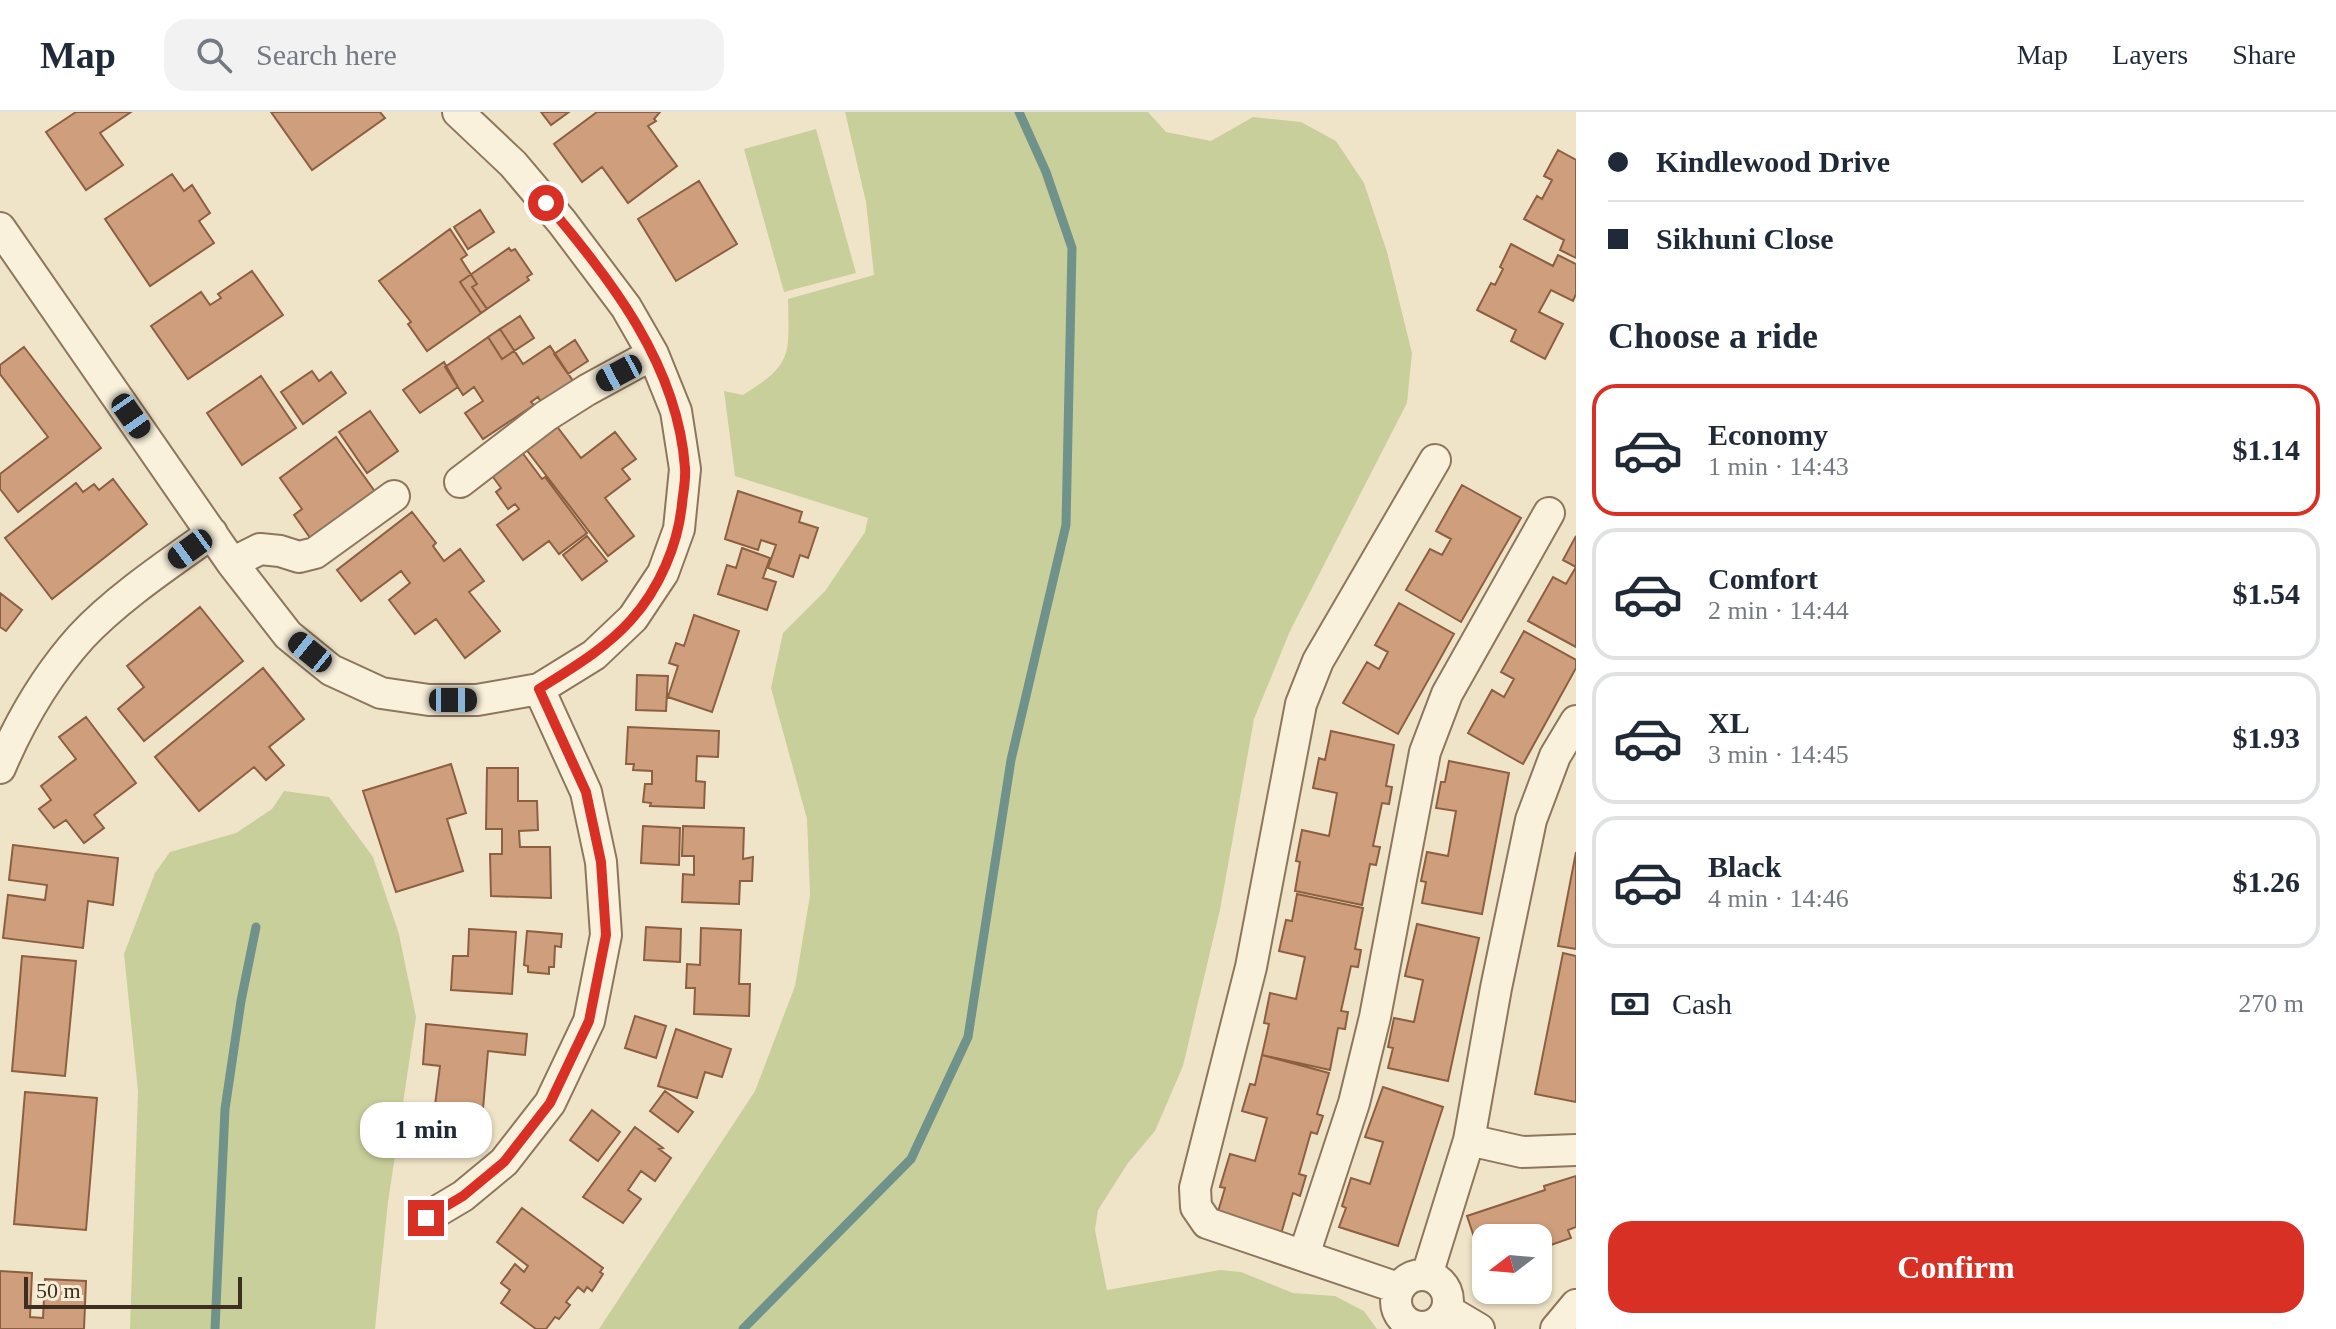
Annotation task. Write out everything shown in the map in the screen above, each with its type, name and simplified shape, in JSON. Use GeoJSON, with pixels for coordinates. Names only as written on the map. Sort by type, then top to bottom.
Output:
{"type":"FeatureCollection","features":[{"type":"Feature","properties":{"kind":"street"},"geometry":{"type":"LineString","coordinates":[[0,228],[232,563],[288,635],[331,670],[381,693],[429,700],[477,700],[539,689],[594,655],[633,618],[663,573],[679,529],[685,469],[676,411],[653,354],[626,307],[562,222],[513,164],[458,112]]}},
{"type":"Feature","properties":{"kind":"street"},"geometry":{"type":"LineString","coordinates":[[460,482],[546,416],[653,354]]}},
{"type":"Feature","properties":{"kind":"street"},"geometry":{"type":"LineString","coordinates":[[1398,1288],[1207,1223],[1196,1207],[1195,1188],[1251,967],[1301,704],[1318,661],[1435,460]]}},
{"type":"Feature","properties":{"kind":"street"},"geometry":{"type":"LineString","coordinates":[[232,563],[260,549],[299,557],[315,553],[394,496]]}},
{"type":"Feature","properties":{"kind":"street"},"geometry":{"type":"LineString","coordinates":[[1304,1255],[1354,1103],[1375,1017],[1425,752],[1447,694],[1549,513]]}},
{"type":"Feature","properties":{"kind":"street"},"geometry":{"type":"LineString","coordinates":[[0,768],[19,724],[82,636],[146,581],[212,533]]}},
{"type":"Feature","properties":{"kind":"street"},"geometry":{"type":"LineString","coordinates":[[426,1218],[463,1196],[504,1162],[550,1103],[589,1021],[606,935],[601,862],[586,792],[539,689]]}},
{"type":"Feature","properties":{"kind":"street"},"geometry":{"type":"LineString","coordinates":[[1427,1275],[1469,1140],[1496,988],[1531,820],[1555,756],[1576,721]]}},
{"type":"Feature","properties":{"kind":"street"},"geometry":{"type":"LineString","coordinates":[[1469,1140],[1522,1152],[1576,1150]]}},
{"type":"Feature","properties":{"kind":"street"},"geometry":{"type":"LineString","coordinates":[[1427,1275],[1443,1284],[1448,1301],[1443,1318],[1427,1327],[1410,1325],[1398,1313],[1398,1288],[1411,1277],[1427,1275]]}},
{"type":"Feature","properties":{"kind":"street"},"geometry":{"type":"LineString","coordinates":[[1556,1329],[1576,1305]]}},
{"type":"Feature","properties":{"kind":"street"},"geometry":{"type":"LineString","coordinates":[[1447,1310],[1479,1329]]}},
{"type":"Feature","properties":{"kind":"green space"},"geometry":{"type":"Polygon","coordinates":[[[845,112],[1148,112],[1166,132],[1211,141],[1253,117],[1301,122],[1336,141],[1364,183],[1387,252],[1412,353],[1407,403],[1290,631],[1254,719],[1220,910],[1183,1066],[1155,1131],[1128,1163],[1098,1210],[1095,1230],[1107,1290],[1220,1270],[1241,1272],[1293,1293],[1335,1296],[1364,1311],[1377,1329],[599,1329],[755,1091],[795,986],[810,895],[807,819],[771,688],[783,633],[825,591],[865,532],[868,518],[735,476],[724,391],[743,395],[779,366],[787,346],[788,299],[874,275],[866,202],[845,112]]]}},
{"type":"Feature","properties":{"kind":"green space"},"geometry":{"type":"Polygon","coordinates":[[[816,129],[856,273],[784,292],[744,149],[816,129]]]}},
{"type":"Feature","properties":{"kind":"green space"},"geometry":{"type":"Polygon","coordinates":[[[284,791],[329,797],[373,857],[399,934],[416,1017],[388,1202],[375,1329],[130,1329],[138,1091],[124,954],[155,873],[170,852],[236,833],[272,809],[284,791]]]}},
{"type":"Feature","properties":{"kind":"building"},"geometry":{"type":"Polygon","coordinates":[[[76,112],[131,112],[100,133],[123,165],[86,190],[46,132],[76,112]]]}},
{"type":"Feature","properties":{"kind":"building"},"geometry":{"type":"Polygon","coordinates":[[[271,112],[380,112],[385,118],[312,170],[271,112]]]}},
{"type":"Feature","properties":{"kind":"building"},"geometry":{"type":"Polygon","coordinates":[[[541,112],[569,112],[551,125],[541,112]]]}},
{"type":"Feature","properties":{"kind":"building"},"geometry":{"type":"Polygon","coordinates":[[[597,112],[660,112],[654,119],[656,121],[648,126],[677,166],[628,203],[602,167],[582,182],[554,144],[597,112]]]}},
{"type":"Feature","properties":{"kind":"building"},"geometry":{"type":"Polygon","coordinates":[[[1558,150],[1576,160],[1576,258],[1560,250],[1564,240],[1524,219],[1537,196],[1542,199],[1552,180],[1544,176],[1558,150]]]}},
{"type":"Feature","properties":{"kind":"building"},"geometry":{"type":"Polygon","coordinates":[[[172,174],[184,191],[192,185],[210,213],[199,221],[214,243],[150,286],[105,219],[172,174]]]}},
{"type":"Feature","properties":{"kind":"building"},"geometry":{"type":"Polygon","coordinates":[[[699,181],[737,244],[676,281],[638,219],[699,181]]]}},
{"type":"Feature","properties":{"kind":"building"},"geometry":{"type":"Polygon","coordinates":[[[480,210],[494,232],[468,249],[454,227],[480,210]]]}},
{"type":"Feature","properties":{"kind":"building"},"geometry":{"type":"Polygon","coordinates":[[[450,229],[467,255],[461,259],[477,284],[472,287],[487,309],[427,351],[408,324],[411,322],[379,281],[450,229]]]}},
{"type":"Feature","properties":{"kind":"building"},"geometry":{"type":"Polygon","coordinates":[[[1511,244],[1553,266],[1558,255],[1576,264],[1576,294],[1573,301],[1551,290],[1539,312],[1563,324],[1545,359],[1511,341],[1516,330],[1477,310],[1491,283],[1495,285],[1511,244]]]}},
{"type":"Feature","properties":{"kind":"building"},"geometry":{"type":"Polygon","coordinates":[[[509,248],[511,251],[515,249],[532,274],[527,277],[529,280],[481,313],[460,282],[509,248]]]}},
{"type":"Feature","properties":{"kind":"building"},"geometry":{"type":"Polygon","coordinates":[[[252,271],[283,315],[188,379],[151,326],[201,292],[210,305],[221,298],[218,294],[252,271]]]}},
{"type":"Feature","properties":{"kind":"building"},"geometry":{"type":"Polygon","coordinates":[[[520,316],[534,338],[502,359],[488,337],[520,316]]]}},
{"type":"Feature","properties":{"kind":"building"},"geometry":{"type":"Polygon","coordinates":[[[500,329],[523,364],[550,346],[573,381],[541,402],[538,397],[531,402],[534,405],[483,439],[465,413],[483,401],[474,387],[463,395],[445,367],[500,329]]]}},
{"type":"Feature","properties":{"kind":"building"},"geometry":{"type":"Polygon","coordinates":[[[575,340],[588,361],[568,374],[554,354],[575,340]]]}},
{"type":"Feature","properties":{"kind":"building"},"geometry":{"type":"Polygon","coordinates":[[[24,347],[101,448],[18,512],[0,489],[0,474],[48,437],[0,374],[0,365],[24,347]]]}},
{"type":"Feature","properties":{"kind":"building"},"geometry":{"type":"Polygon","coordinates":[[[444,362],[458,387],[420,413],[403,390],[444,362]]]}},
{"type":"Feature","properties":{"kind":"building"},"geometry":{"type":"Polygon","coordinates":[[[312,371],[319,381],[331,372],[346,393],[303,424],[281,392],[312,371]]]}},
{"type":"Feature","properties":{"kind":"building"},"geometry":{"type":"Polygon","coordinates":[[[261,376],[296,428],[242,465],[207,413],[261,376]]]}},
{"type":"Feature","properties":{"kind":"building"},"geometry":{"type":"Polygon","coordinates":[[[370,411],[398,451],[367,473],[339,432],[370,411]]]}},
{"type":"Feature","properties":{"kind":"building"},"geometry":{"type":"Polygon","coordinates":[[[552,420],[581,458],[615,432],[636,459],[622,469],[630,479],[605,498],[634,536],[608,556],[522,444],[552,420]]]}},
{"type":"Feature","properties":{"kind":"building"},"geometry":{"type":"Polygon","coordinates":[[[336,437],[376,493],[311,539],[294,515],[302,509],[280,478],[336,437]]]}},
{"type":"Feature","properties":{"kind":"building"},"geometry":{"type":"Polygon","coordinates":[[[518,447],[587,533],[559,554],[549,541],[523,560],[497,525],[519,509],[515,504],[508,509],[496,492],[501,488],[488,470],[518,447]]]}},
{"type":"Feature","properties":{"kind":"building"},"geometry":{"type":"Polygon","coordinates":[[[113,479],[147,524],[52,599],[5,538],[76,483],[83,492],[94,484],[99,490],[113,479]]]}},
{"type":"Feature","properties":{"kind":"building"},"geometry":{"type":"Polygon","coordinates":[[[1462,485],[1521,518],[1461,622],[1406,590],[1430,549],[1442,555],[1451,539],[1436,531],[1462,485]]]}},
{"type":"Feature","properties":{"kind":"building"},"geometry":{"type":"Polygon","coordinates":[[[738,491],[802,512],[799,522],[818,528],[808,558],[800,555],[793,577],[768,568],[776,545],[761,540],[758,550],[725,539],[738,491]]]}},
{"type":"Feature","properties":{"kind":"building"},"geometry":{"type":"Polygon","coordinates":[[[412,512],[436,543],[433,546],[444,561],[460,549],[484,581],[469,592],[500,631],[465,658],[436,619],[415,634],[389,600],[410,583],[401,571],[361,601],[337,570],[412,512]]]}},
{"type":"Feature","properties":{"kind":"building"},"geometry":{"type":"Polygon","coordinates":[[[587,536],[607,561],[582,580],[563,555],[587,536]]]}},
{"type":"Feature","properties":{"kind":"building"},"geometry":{"type":"Polygon","coordinates":[[[1576,536],[1576,567],[1563,560],[1576,536]]]}},
{"type":"Feature","properties":{"kind":"building"},"geometry":{"type":"Polygon","coordinates":[[[742,548],[770,558],[763,578],[776,582],[767,610],[718,594],[727,565],[736,568],[742,548]]]}},
{"type":"Feature","properties":{"kind":"building"},"geometry":{"type":"Polygon","coordinates":[[[1576,567],[1576,647],[1528,621],[1553,577],[1566,584],[1576,567]]]}},
{"type":"Feature","properties":{"kind":"building"},"geometry":{"type":"Polygon","coordinates":[[[0,593],[22,610],[6,631],[0,627],[0,593]]]}},
{"type":"Feature","properties":{"kind":"building"},"geometry":{"type":"Polygon","coordinates":[[[1399,603],[1454,634],[1398,734],[1343,703],[1367,662],[1379,669],[1388,652],[1375,645],[1399,603]]]}},
{"type":"Feature","properties":{"kind":"building"},"geometry":{"type":"Polygon","coordinates":[[[200,607],[243,661],[144,741],[118,709],[144,687],[127,666],[200,607]]]}},
{"type":"Feature","properties":{"kind":"building"},"geometry":{"type":"Polygon","coordinates":[[[694,615],[739,631],[712,712],[668,697],[678,666],[669,663],[676,643],[684,646],[694,615]]]}},
{"type":"Feature","properties":{"kind":"building"},"geometry":{"type":"Polygon","coordinates":[[[1524,631],[1576,660],[1576,668],[1523,764],[1468,733],[1492,690],[1504,697],[1514,679],[1501,672],[1524,631]]]}},
{"type":"Feature","properties":{"kind":"building"},"geometry":{"type":"Polygon","coordinates":[[[263,668],[304,719],[269,747],[284,765],[266,780],[254,767],[199,811],[155,757],[263,668]]]}},
{"type":"Feature","properties":{"kind":"building"},"geometry":{"type":"Polygon","coordinates":[[[637,675],[668,676],[666,711],[636,710],[637,675]]]}},
{"type":"Feature","properties":{"kind":"building"},"geometry":{"type":"Polygon","coordinates":[[[86,717],[136,783],[94,815],[104,828],[84,843],[66,820],[54,828],[39,809],[51,800],[41,786],[76,759],[59,737],[86,717]]]}},
{"type":"Feature","properties":{"kind":"building"},"geometry":{"type":"Polygon","coordinates":[[[628,727],[719,731],[718,757],[697,756],[696,781],[705,782],[704,808],[650,806],[651,803],[643,802],[645,784],[652,784],[652,771],[633,770],[634,764],[626,764],[628,727]]]}},
{"type":"Feature","properties":{"kind":"building"},"geometry":{"type":"Polygon","coordinates":[[[1331,731],[1394,745],[1386,786],[1392,787],[1389,804],[1382,803],[1373,846],[1380,847],[1376,865],[1370,864],[1362,905],[1295,891],[1300,862],[1296,861],[1302,830],[1329,836],[1337,793],[1313,788],[1319,758],[1325,760],[1331,731]]]}},
{"type":"Feature","properties":{"kind":"building"},"geometry":{"type":"Polygon","coordinates":[[[1449,761],[1509,773],[1482,914],[1422,903],[1426,882],[1421,881],[1427,852],[1448,856],[1456,811],[1436,808],[1449,761]]]}},
{"type":"Feature","properties":{"kind":"building"},"geometry":{"type":"Polygon","coordinates":[[[451,764],[466,813],[447,819],[463,871],[396,892],[363,791],[451,764]]]}},
{"type":"Feature","properties":{"kind":"building"},"geometry":{"type":"Polygon","coordinates":[[[487,768],[518,768],[518,801],[537,801],[538,830],[519,831],[520,847],[550,847],[551,898],[491,896],[490,854],[502,854],[502,829],[486,829],[487,768]]]}},
{"type":"Feature","properties":{"kind":"building"},"geometry":{"type":"Polygon","coordinates":[[[643,826],[680,828],[679,865],[641,863],[643,826]]]}},
{"type":"Feature","properties":{"kind":"building"},"geometry":{"type":"Polygon","coordinates":[[[683,826],[744,828],[743,859],[753,857],[752,881],[740,881],[739,904],[682,902],[683,874],[694,875],[694,856],[682,856],[683,826]]]}},
{"type":"Feature","properties":{"kind":"building"},"geometry":{"type":"Polygon","coordinates":[[[13,845],[118,858],[113,905],[88,901],[83,948],[3,938],[8,895],[45,900],[47,885],[9,880],[13,845]]]}},
{"type":"Feature","properties":{"kind":"building"},"geometry":{"type":"Polygon","coordinates":[[[1576,852],[1576,949],[1558,946],[1576,852]]]}},
{"type":"Feature","properties":{"kind":"building"},"geometry":{"type":"Polygon","coordinates":[[[1297,894],[1363,908],[1355,949],[1361,950],[1358,967],[1351,966],[1341,1011],[1348,1012],[1345,1029],[1338,1028],[1330,1070],[1262,1055],[1269,1024],[1264,1023],[1270,993],[1296,999],[1305,957],[1279,951],[1286,920],[1292,921],[1297,894]]]}},
{"type":"Feature","properties":{"kind":"building"},"geometry":{"type":"Polygon","coordinates":[[[1417,924],[1479,938],[1448,1081],[1388,1068],[1393,1048],[1388,1047],[1394,1018],[1414,1022],[1423,980],[1405,976],[1417,924]]]}},
{"type":"Feature","properties":{"kind":"building"},"geometry":{"type":"Polygon","coordinates":[[[646,927],[681,929],[680,962],[644,960],[646,927]]]}},
{"type":"Feature","properties":{"kind":"building"},"geometry":{"type":"Polygon","coordinates":[[[701,928],[741,930],[739,984],[750,984],[749,1016],[694,1014],[695,988],[686,988],[687,964],[700,965],[701,928]]]}},
{"type":"Feature","properties":{"kind":"building"},"geometry":{"type":"Polygon","coordinates":[[[469,929],[516,932],[512,994],[451,990],[453,956],[468,956],[469,929]]]}},
{"type":"Feature","properties":{"kind":"building"},"geometry":{"type":"Polygon","coordinates":[[[527,931],[562,934],[561,947],[555,946],[554,967],[549,967],[549,974],[528,972],[528,966],[524,965],[527,931]]]}},
{"type":"Feature","properties":{"kind":"building"},"geometry":{"type":"Polygon","coordinates":[[[1563,953],[1576,956],[1576,1102],[1535,1094],[1563,953]]]}},
{"type":"Feature","properties":{"kind":"building"},"geometry":{"type":"Polygon","coordinates":[[[22,956],[76,961],[65,1076],[12,1071],[22,956]]]}},
{"type":"Feature","properties":{"kind":"building"},"geometry":{"type":"Polygon","coordinates":[[[635,1016],[666,1026],[656,1058],[625,1048],[635,1016]]]}},
{"type":"Feature","properties":{"kind":"building"},"geometry":{"type":"Polygon","coordinates":[[[426,1024],[527,1034],[525,1055],[488,1051],[483,1109],[435,1105],[440,1066],[423,1064],[426,1024]]]}},
{"type":"Feature","properties":{"kind":"building"},"geometry":{"type":"Polygon","coordinates":[[[676,1029],[731,1049],[722,1077],[705,1072],[697,1098],[658,1086],[676,1029]]]}},
{"type":"Feature","properties":{"kind":"building"},"geometry":{"type":"Polygon","coordinates":[[[1262,1055],[1329,1073],[1317,1114],[1323,1116],[1317,1134],[1311,1132],[1299,1174],[1306,1176],[1300,1196],[1293,1193],[1281,1234],[1217,1215],[1225,1188],[1220,1187],[1230,1154],[1255,1161],[1267,1118],[1242,1111],[1250,1084],[1255,1085],[1262,1055]]]}},
{"type":"Feature","properties":{"kind":"building"},"geometry":{"type":"Polygon","coordinates":[[[1383,1087],[1443,1107],[1398,1246],[1339,1227],[1351,1178],[1370,1184],[1383,1142],[1365,1137],[1383,1087]]]}},
{"type":"Feature","properties":{"kind":"building"},"geometry":{"type":"Polygon","coordinates":[[[665,1091],[693,1112],[678,1132],[650,1111],[665,1091]]]}},
{"type":"Feature","properties":{"kind":"building"},"geometry":{"type":"Polygon","coordinates":[[[25,1092],[97,1098],[86,1230],[14,1224],[25,1092]]]}},
{"type":"Feature","properties":{"kind":"building"},"geometry":{"type":"Polygon","coordinates":[[[592,1110],[620,1132],[598,1161],[570,1140],[592,1110]]]}},
{"type":"Feature","properties":{"kind":"building"},"geometry":{"type":"Polygon","coordinates":[[[635,1127],[671,1158],[655,1181],[641,1171],[628,1190],[641,1199],[623,1223],[583,1197],[635,1127]]]}},
{"type":"Feature","properties":{"kind":"building"},"geometry":{"type":"Polygon","coordinates":[[[1576,1176],[1576,1227],[1568,1230],[1571,1238],[1552,1245],[1552,1224],[1472,1224],[1472,1231],[1467,1216],[1545,1190],[1544,1186],[1576,1176]]]}},
{"type":"Feature","properties":{"kind":"building"},"geometry":{"type":"Polygon","coordinates":[[[522,1208],[603,1268],[600,1272],[603,1274],[592,1291],[587,1287],[584,1292],[578,1287],[566,1302],[570,1305],[546,1329],[536,1329],[501,1303],[510,1290],[501,1283],[515,1264],[524,1272],[528,1266],[497,1242],[522,1208]]]}},
{"type":"Feature","properties":{"kind":"building"},"geometry":{"type":"Polygon","coordinates":[[[0,1271],[32,1273],[30,1317],[43,1318],[45,1279],[86,1281],[84,1329],[0,1329],[0,1271]]]}},
{"type":"Feature","properties":{"kind":"waterway"},"geometry":{"type":"LineString","coordinates":[[743,1329],[911,1159],[968,1037],[1011,760],[1066,525],[1072,248],[1046,172],[1019,112]]}},
{"type":"Feature","properties":{"kind":"waterway"},"geometry":{"type":"LineString","coordinates":[[215,1329],[225,1109],[256,927]]}},
{"type":"Feature","properties":{"kind":"route"},"geometry":{"type":"LineString","coordinates":[[426,1218],[463,1196],[504,1162],[550,1103],[589,1021],[606,935],[601,862],[586,792],[539,689],[594,655],[633,618],[663,573],[679,529],[685,469],[676,411],[653,354],[626,307],[546,203]]}}]}
